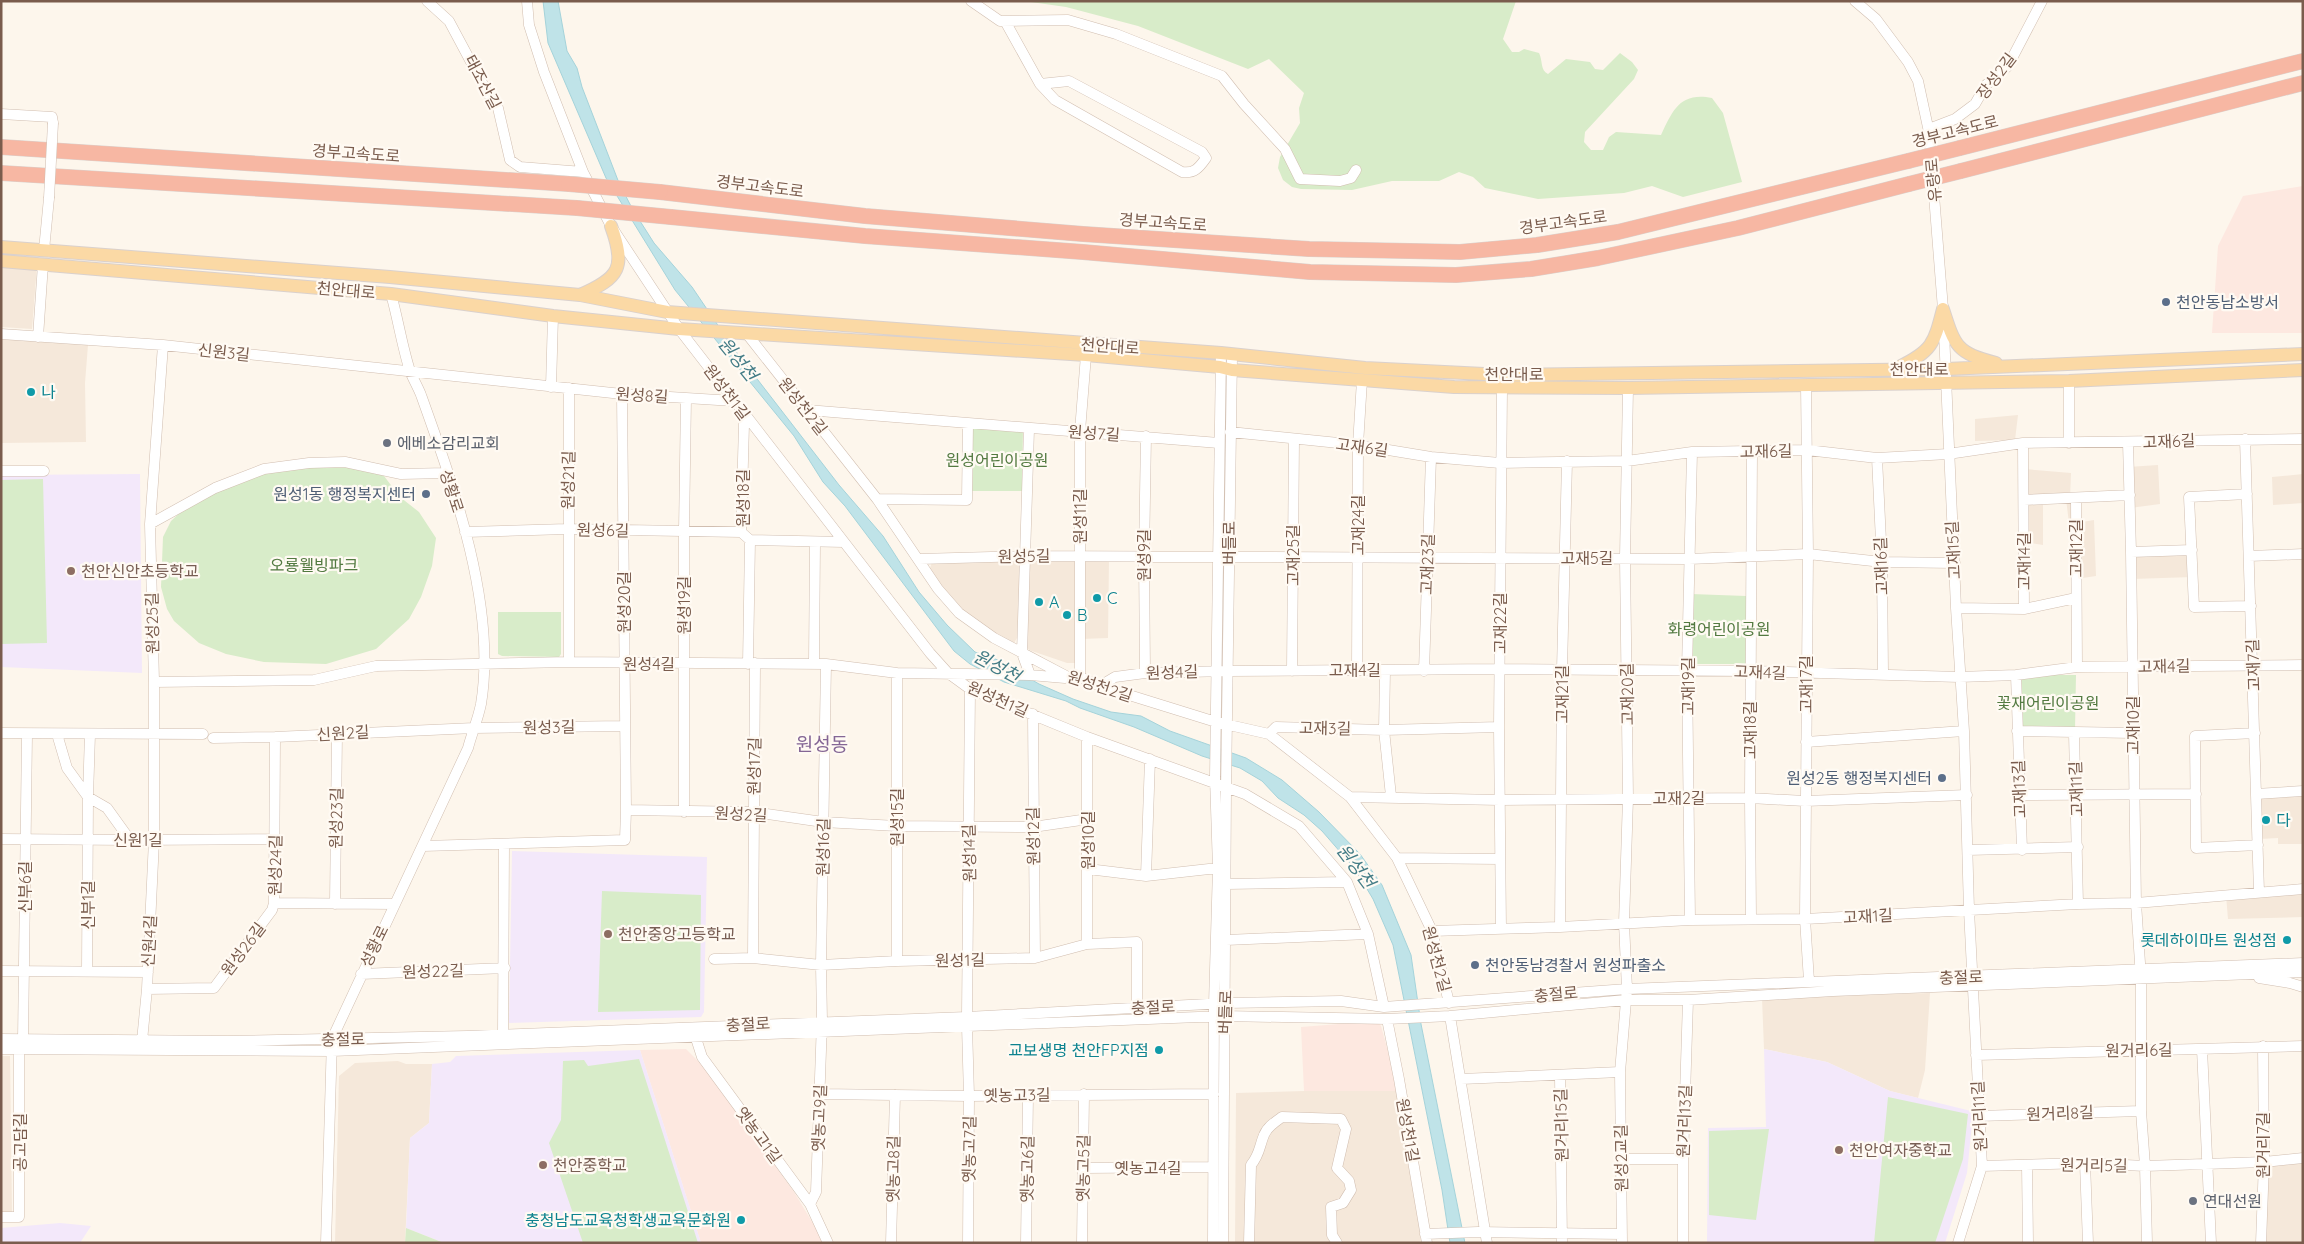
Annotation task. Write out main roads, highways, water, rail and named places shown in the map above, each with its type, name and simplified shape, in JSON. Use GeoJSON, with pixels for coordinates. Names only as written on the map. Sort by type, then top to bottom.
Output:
{"type":"FeatureCollection","features":[{"type":"Feature","properties":{"kind":"highway","name":"경부고속도로"},"geometry":{"type":"LineString","coordinates":[[1,147],[569,184],[660,192],[865,216],[1083,234],[1310,249],[1460,252],[1537,245],[1618,232],[2303,61]]}},
{"type":"Feature","properties":{"kind":"highway"},"geometry":{"type":"LineString","coordinates":[[1,173],[577,208],[865,236],[1083,252],[1310,272],[1456,275],[1531,269],[1598,258],[1738,228],[2303,83]]}},
{"type":"Feature","properties":{"kind":"main road"},"geometry":{"type":"LineString","coordinates":[[580,296],[608,282],[617,269],[620,251],[611,226]]}},
{"type":"Feature","properties":{"kind":"main road","name":"천안대로"},"geometry":{"type":"LineString","coordinates":[[1,247],[390,277],[580,296],[668,312],[1227,354],[1365,368],[1504,375],[1946,369],[2303,354]]}},
{"type":"Feature","properties":{"kind":"main road","name":"천안대로"},"geometry":{"type":"LineString","coordinates":[[1,261],[391,294],[553,316],[742,333],[1086,355],[1226,369],[1454,387],[1628,388],[1946,384],[2069,381],[2303,370]]}},
{"type":"Feature","properties":{"kind":"main road"},"geometry":{"type":"LineString","coordinates":[[1895,369],[1919,357],[1932,344],[1943,309],[1956,344],[1971,356],[2011,367]]}},
{"type":"Feature","properties":{"kind":"water","name":"원성천"},"geometry":{"type":"Polygon","coordinates":[[[543,1],[558,1],[567,51],[577,68],[582,87],[619,183],[633,210],[654,243],[692,287],[734,349],[839,485],[883,536],[919,592],[947,625],[975,652],[998,660],[1039,684],[1073,699],[1111,712],[1141,716],[1170,731],[1246,758],[1282,780],[1319,812],[1360,854],[1382,885],[1411,955],[1421,1024],[1465,1243],[1450,1243],[1442,1190],[1393,945],[1373,899],[1355,869],[1322,831],[1304,815],[1278,798],[1262,781],[1240,768],[1202,756],[1066,701],[1004,682],[970,664],[954,651],[845,506],[823,482],[794,436],[675,290],[606,178],[548,43],[543,1]]]}},
{"type":"Feature","properties":{"kind":"place","name":"천안동남소방서"},"geometry":{"type":"Point","coordinates":[2166,302]}},
{"type":"Feature","properties":{"kind":"place","name":"나"},"geometry":{"type":"Point","coordinates":[31,392]}},
{"type":"Feature","properties":{"kind":"place","name":"에베소감리교회"},"geometry":{"type":"Point","coordinates":[387,443]}},
{"type":"Feature","properties":{"kind":"place","name":"원성1동 행정복지센터"},"geometry":{"type":"Point","coordinates":[426,494]}},
{"type":"Feature","properties":{"kind":"place","name":"천안신안초등학교"},"geometry":{"type":"Point","coordinates":[71,571]}},
{"type":"Feature","properties":{"kind":"place","name":"C"},"geometry":{"type":"Point","coordinates":[1097,598]}},
{"type":"Feature","properties":{"kind":"place","name":"A"},"geometry":{"type":"Point","coordinates":[1039,602]}},
{"type":"Feature","properties":{"kind":"place","name":"B"},"geometry":{"type":"Point","coordinates":[1067,615]}},
{"type":"Feature","properties":{"kind":"place","name":"원성2동 행정복지센터"},"geometry":{"type":"Point","coordinates":[1942,778]}},
{"type":"Feature","properties":{"kind":"place","name":"다"},"geometry":{"type":"Point","coordinates":[2266,820]}},
{"type":"Feature","properties":{"kind":"place","name":"천안중앙고등학교"},"geometry":{"type":"Point","coordinates":[608,934]}},
{"type":"Feature","properties":{"kind":"place","name":"롯데하이마트 원성점"},"geometry":{"type":"Point","coordinates":[2287,940]}},
{"type":"Feature","properties":{"kind":"place","name":"천안동남경찰서 원성파출소"},"geometry":{"type":"Point","coordinates":[1475,965]}},
{"type":"Feature","properties":{"kind":"place","name":"교보생명 천안FP지점"},"geometry":{"type":"Point","coordinates":[1159,1050]}},
{"type":"Feature","properties":{"kind":"place","name":"천안여자중학교"},"geometry":{"type":"Point","coordinates":[1839,1150]}},
{"type":"Feature","properties":{"kind":"place","name":"천안중학교"},"geometry":{"type":"Point","coordinates":[543,1165]}},
{"type":"Feature","properties":{"kind":"place","name":"연대선원"},"geometry":{"type":"Point","coordinates":[2193,1201]}},
{"type":"Feature","properties":{"kind":"place","name":"충청남도교육청학생교육문화원"},"geometry":{"type":"Point","coordinates":[741,1220]}},
{"type":"Feature","properties":{"kind":"district","name":"원성동"},"geometry":{"type":"Point","coordinates":[822,744]}},
{"type":"Feature","properties":{"kind":"park label","name":"원성어린이공원"},"geometry":{"type":"Point","coordinates":[997,460]}},
{"type":"Feature","properties":{"kind":"park label","name":"오룡웰빙파크"},"geometry":{"type":"Point","coordinates":[314,565]}},
{"type":"Feature","properties":{"kind":"park label","name":"화령어린이공원"},"geometry":{"type":"Point","coordinates":[1719,629]}},
{"type":"Feature","properties":{"kind":"park label","name":"꽃재어린이공원"},"geometry":{"type":"Point","coordinates":[2048,703]}}]}
